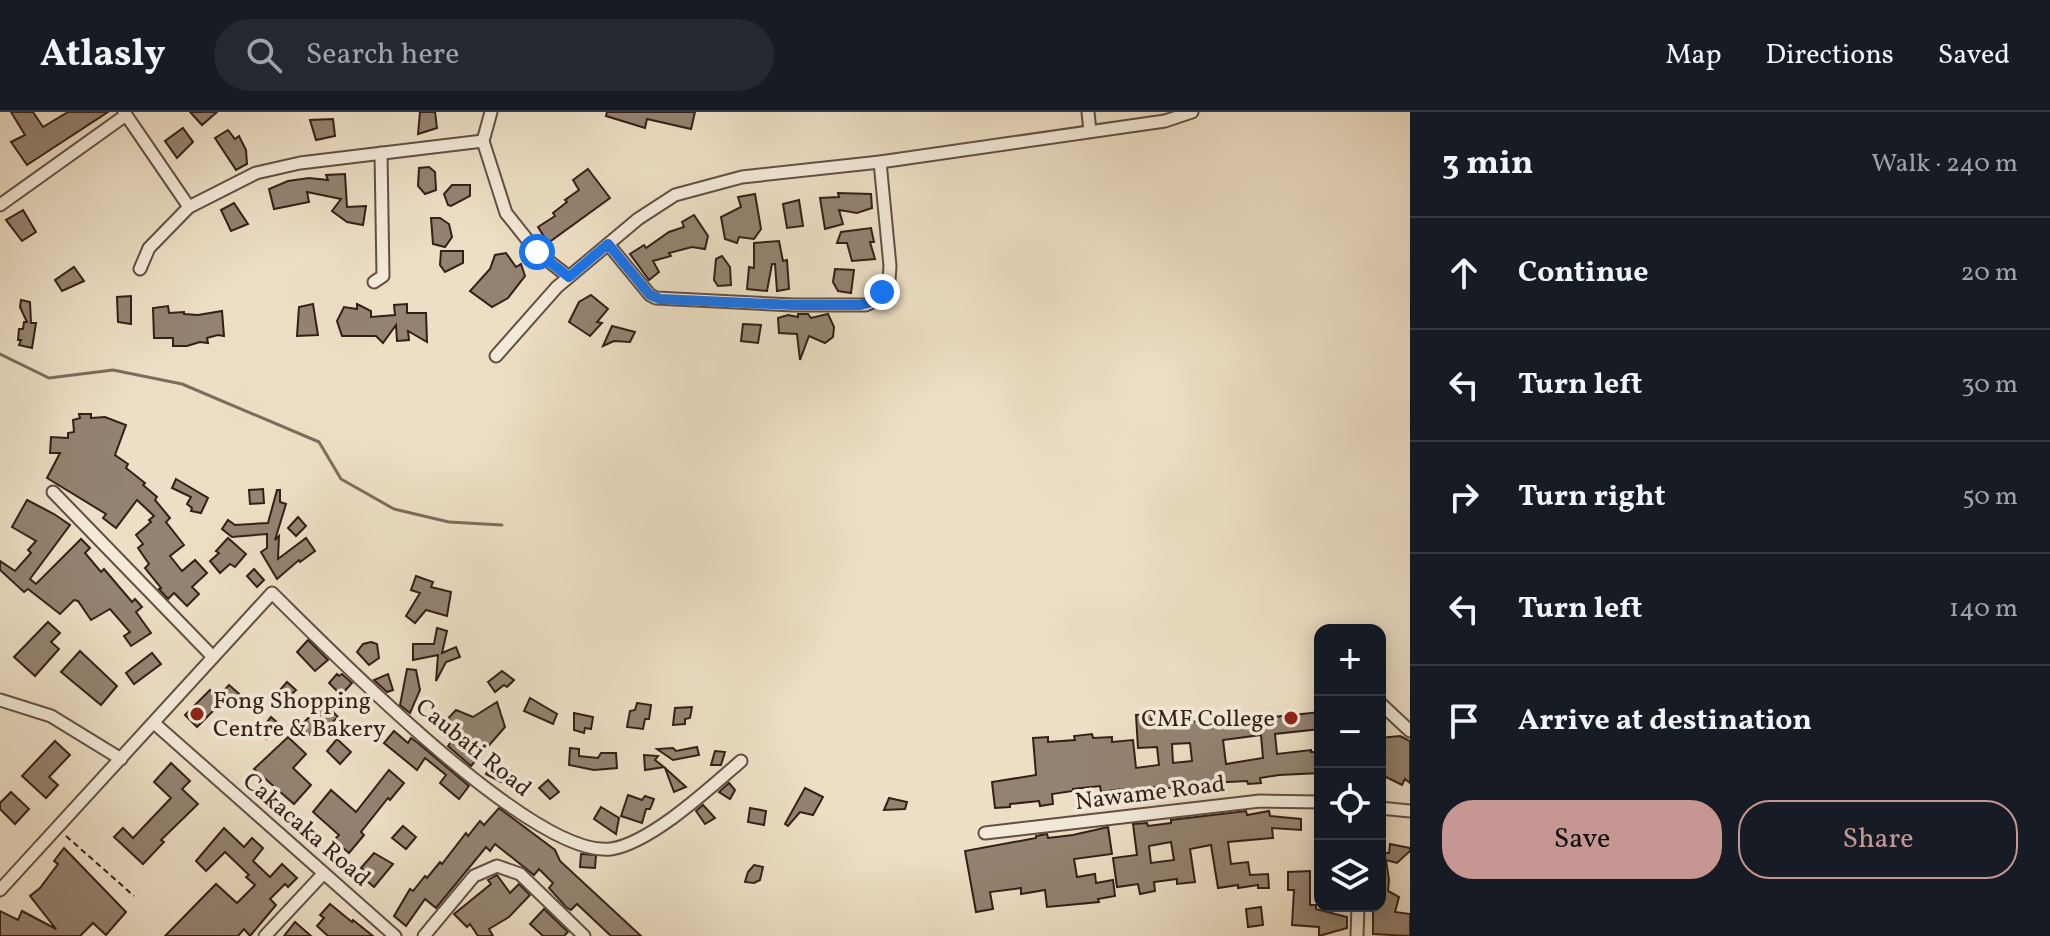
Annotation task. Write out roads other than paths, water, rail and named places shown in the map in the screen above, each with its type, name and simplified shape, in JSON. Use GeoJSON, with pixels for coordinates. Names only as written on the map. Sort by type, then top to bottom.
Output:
{"type":"FeatureCollection","features":[{"type":"Feature","properties":{"kind":"street"},"geometry":{"type":"LineString","coordinates":[[491,112],[483,141],[506,213],[537,252],[569,277]]}},
{"type":"Feature","properties":{"kind":"street"},"geometry":{"type":"LineString","coordinates":[[1088,112],[1090,131]]}},
{"type":"Feature","properties":{"kind":"street"},"geometry":{"type":"LineString","coordinates":[[496,356],[557,287],[638,219],[675,195],[742,177],[880,162],[1165,121],[1192,112]]}},
{"type":"Feature","properties":{"kind":"street"},"geometry":{"type":"LineString","coordinates":[[0,205],[125,114],[189,207]]}},
{"type":"Feature","properties":{"kind":"street"},"geometry":{"type":"LineString","coordinates":[[140,269],[149,248],[189,207],[256,173],[300,163],[483,141]]}},
{"type":"Feature","properties":{"kind":"street"},"geometry":{"type":"LineString","coordinates":[[374,282],[383,276],[381,153]]}},
{"type":"Feature","properties":{"kind":"street"},"geometry":{"type":"LineString","coordinates":[[608,244],[650,295],[660,299],[793,305],[860,305],[875,301],[889,280],[890,266],[880,162]]}},
{"type":"Feature","properties":{"kind":"street"},"geometry":{"type":"LineString","coordinates":[[53,492],[213,657]]}},
{"type":"Feature","properties":{"kind":"street","name":"Caubati Road"},"geometry":{"type":"LineString","coordinates":[[0,890],[272,593],[385,703],[497,797],[545,830],[583,846],[611,849],[671,820],[741,761]]}},
{"type":"Feature","properties":{"kind":"street"},"geometry":{"type":"LineString","coordinates":[[0,700],[51,716],[121,759]]}},
{"type":"Feature","properties":{"kind":"street"},"geometry":{"type":"LineString","coordinates":[[1386,709],[1410,731]]}},
{"type":"Feature","properties":{"kind":"street","name":"Cakacaka Road"},"geometry":{"type":"LineString","coordinates":[[154,723],[395,936]]}},
{"type":"Feature","properties":{"kind":"street","name":"Nawame Road"},"geometry":{"type":"LineString","coordinates":[[985,833],[1260,801],[1314,802]]}},
{"type":"Feature","properties":{"kind":"street"},"geometry":{"type":"LineString","coordinates":[[1386,809],[1410,811]]}},
{"type":"Feature","properties":{"kind":"street"},"geometry":{"type":"LineString","coordinates":[[424,936],[474,876],[497,866],[520,874],[584,936]]}},
{"type":"Feature","properties":{"kind":"street"},"geometry":{"type":"LineString","coordinates":[[265,936],[323,874]]}},
{"type":"Feature","properties":{"kind":"street"},"geometry":{"type":"LineString","coordinates":[[1357,936],[1358,912]]}},
{"type":"Feature","properties":{"kind":"waterway"},"geometry":{"type":"LineString","coordinates":[[0,354],[49,378],[113,370],[182,384],[319,442],[341,479],[394,509],[449,522],[502,525]]}},
{"type":"Feature","properties":{"kind":"place","name":"Fong Shopping Centre & Bakery"},"geometry":{"type":"Point","coordinates":[197,714]}},
{"type":"Feature","properties":{"kind":"place","name":"CMF College"},"geometry":{"type":"Point","coordinates":[1291,718]}}]}
